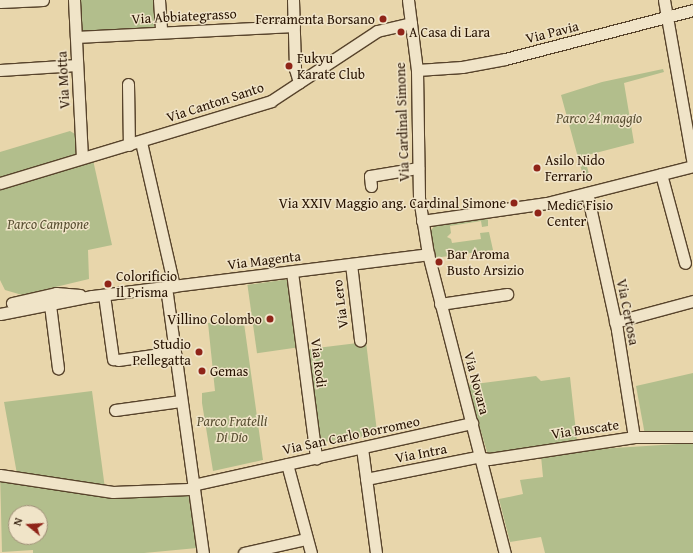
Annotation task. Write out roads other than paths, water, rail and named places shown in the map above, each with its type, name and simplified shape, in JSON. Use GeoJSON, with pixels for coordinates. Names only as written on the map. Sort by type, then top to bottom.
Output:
{"type":"FeatureCollection","features":[{"type":"Feature","properties":{"kind":"street"},"geometry":{"type":"LineString","coordinates":[[0,2],[43,0]]}},
{"type":"Feature","properties":{"kind":"street","name":"Via Motta"},"geometry":{"type":"LineString","coordinates":[[74,0],[82,158]]}},
{"type":"Feature","properties":{"kind":"street"},"geometry":{"type":"LineString","coordinates":[[159,0],[161,32]]}},
{"type":"Feature","properties":{"kind":"street"},"geometry":{"type":"LineString","coordinates":[[293,0],[295,69],[299,82]]}},
{"type":"Feature","properties":{"kind":"street","name":"Via Cardinal Simone"},"geometry":{"type":"LineString","coordinates":[[408,0],[417,70],[418,168],[422,221]]}},
{"type":"Feature","properties":{"kind":"street"},"geometry":{"type":"LineString","coordinates":[[422,221],[547,203],[693,165],[664,0]]}},
{"type":"Feature","properties":{"kind":"street","name":"Via Pavia"},"geometry":{"type":"LineString","coordinates":[[417,70],[462,67],[505,59],[693,10]]}},
{"type":"Feature","properties":{"kind":"street","name":"Via Canton Santo"},"geometry":{"type":"LineString","coordinates":[[0,183],[141,142],[271,101],[377,31],[411,23]]}},
{"type":"Feature","properties":{"kind":"street","name":"Via Abbiategrasso"},"geometry":{"type":"LineString","coordinates":[[76,37],[294,26]]}},
{"type":"Feature","properties":{"kind":"street"},"geometry":{"type":"LineString","coordinates":[[0,70],[78,65]]}},
{"type":"Feature","properties":{"kind":"street"},"geometry":{"type":"LineString","coordinates":[[128,84],[129,145]]}},
{"type":"Feature","properties":{"kind":"street"},"geometry":{"type":"LineString","coordinates":[[141,142],[170,286],[174,352],[180,401],[203,553]]}},
{"type":"Feature","properties":{"kind":"street"},"geometry":{"type":"LineString","coordinates":[[371,186],[370,176],[418,168]]}},
{"type":"Feature","properties":{"kind":"street"},"geometry":{"type":"LineString","coordinates":[[661,174],[685,264]]}},
{"type":"Feature","properties":{"kind":"street","name":"Via Certosa"},"geometry":{"type":"LineString","coordinates":[[587,193],[615,322],[634,437]]}},
{"type":"Feature","properties":{"kind":"street","name":"Via Novara"},"geometry":{"type":"LineString","coordinates":[[422,221],[440,304],[482,458],[505,553]]}},
{"type":"Feature","properties":{"kind":"street","name":"Via Magenta"},"geometry":{"type":"LineString","coordinates":[[0,311],[49,299],[104,295],[428,254]]}},
{"type":"Feature","properties":{"kind":"street","name":"Via Lero"},"geometry":{"type":"LineString","coordinates":[[350,264],[360,340]]}},
{"type":"Feature","properties":{"kind":"street","name":"Via Rodi"},"geometry":{"type":"LineString","coordinates":[[292,272],[316,458]]}},
{"type":"Feature","properties":{"kind":"street"},"geometry":{"type":"LineString","coordinates":[[440,304],[507,294]]}},
{"type":"Feature","properties":{"kind":"street"},"geometry":{"type":"LineString","coordinates":[[104,295],[116,359],[174,352]]}},
{"type":"Feature","properties":{"kind":"street"},"geometry":{"type":"LineString","coordinates":[[49,299],[58,368]]}},
{"type":"Feature","properties":{"kind":"street"},"geometry":{"type":"LineString","coordinates":[[615,322],[693,301]]}},
{"type":"Feature","properties":{"kind":"street"},"geometry":{"type":"LineString","coordinates":[[115,410],[180,401]]}},
{"type":"Feature","properties":{"kind":"street","name":"Via San Carlo Borromeo"},"geometry":{"type":"LineString","coordinates":[[0,475],[113,492],[188,490],[193,487],[286,464],[472,423]]}},
{"type":"Feature","properties":{"kind":"street","name":"Via Buscate"},"geometry":{"type":"LineString","coordinates":[[482,458],[634,437],[693,437]]}},
{"type":"Feature","properties":{"kind":"street"},"geometry":{"type":"LineString","coordinates":[[362,448],[376,553]]}},
{"type":"Feature","properties":{"kind":"street","name":"Via Intra"},"geometry":{"type":"LineString","coordinates":[[366,479],[482,458]]}},
{"type":"Feature","properties":{"kind":"street"},"geometry":{"type":"LineString","coordinates":[[286,464],[311,553]]}},
{"type":"Feature","properties":{"kind":"street"},"geometry":{"type":"LineString","coordinates":[[244,553],[306,539]]}},
{"type":"Feature","properties":{"kind":"place","name":"Ferramenta Borsano"},"geometry":{"type":"Point","coordinates":[383,19]}},
{"type":"Feature","properties":{"kind":"place","name":"A Casa di Lara"},"geometry":{"type":"Point","coordinates":[401,32]}},
{"type":"Feature","properties":{"kind":"place","name":"Fukyu Karate Club"},"geometry":{"type":"Point","coordinates":[289,66]}},
{"type":"Feature","properties":{"kind":"place","name":"Asilo Nido Ferrario"},"geometry":{"type":"Point","coordinates":[537,168]}},
{"type":"Feature","properties":{"kind":"place","name":"Via XXIV Maggio ang. Cardinal Simone"},"geometry":{"type":"Point","coordinates":[514,203]}},
{"type":"Feature","properties":{"kind":"place","name":"Medic Fisio Center"},"geometry":{"type":"Point","coordinates":[538,213]}},
{"type":"Feature","properties":{"kind":"place","name":"Bar Aroma Busto Arsizio"},"geometry":{"type":"Point","coordinates":[439,262]}},
{"type":"Feature","properties":{"kind":"place","name":"Colorificio Il Prisma"},"geometry":{"type":"Point","coordinates":[108,284]}},
{"type":"Feature","properties":{"kind":"place","name":"Villino Colombo"},"geometry":{"type":"Point","coordinates":[270,319]}},
{"type":"Feature","properties":{"kind":"place","name":"Studio Pellegatta"},"geometry":{"type":"Point","coordinates":[199,352]}},
{"type":"Feature","properties":{"kind":"place","name":"Gemas"},"geometry":{"type":"Point","coordinates":[202,371]}},
{"type":"Feature","properties":{"kind":"park label","name":"Parco 24 maggio"},"geometry":{"type":"Point","coordinates":[599,118]}},
{"type":"Feature","properties":{"kind":"park label","name":"Parco Campone"},"geometry":{"type":"Point","coordinates":[48,224]}},
{"type":"Feature","properties":{"kind":"park label","name":"Parco Fratelli Di Dio"},"geometry":{"type":"Point","coordinates":[232,430]}}]}
